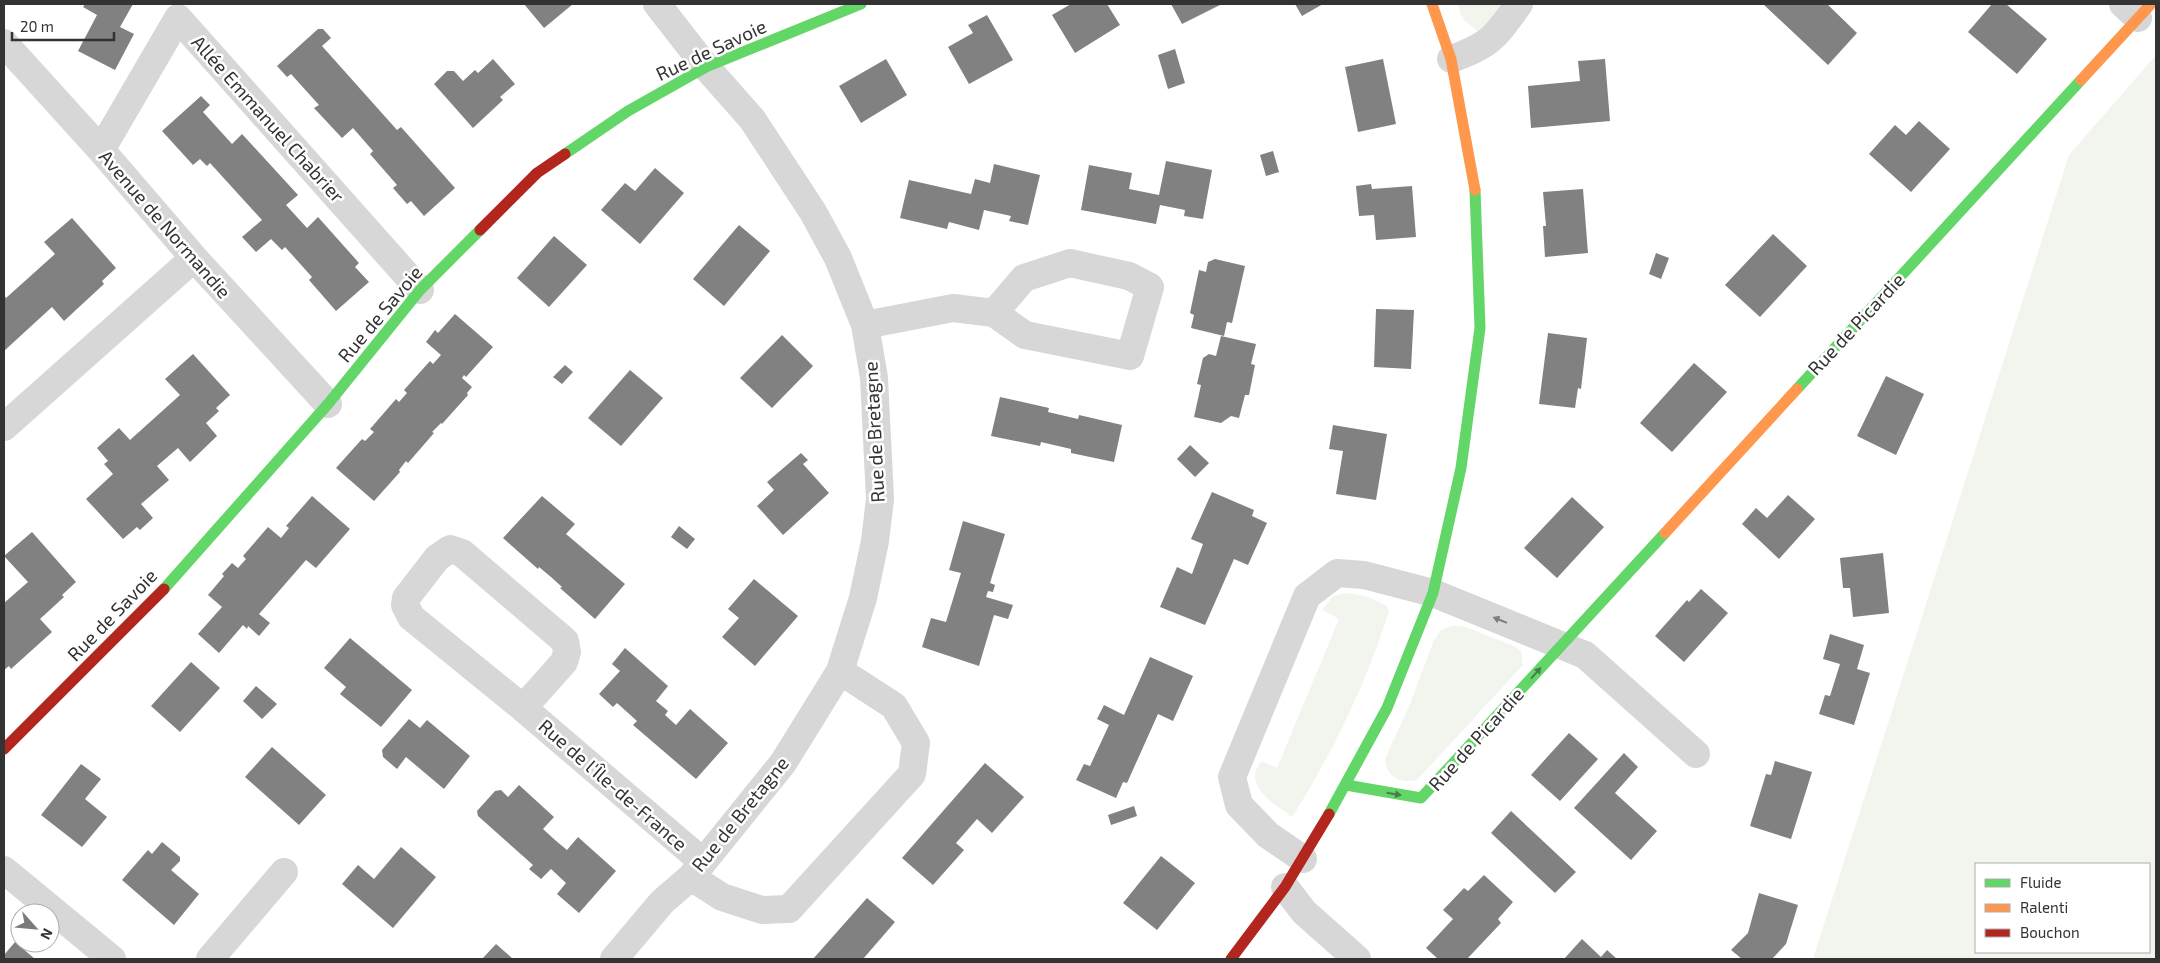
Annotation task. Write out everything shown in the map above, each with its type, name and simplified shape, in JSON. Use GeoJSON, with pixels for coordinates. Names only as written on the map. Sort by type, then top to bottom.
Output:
{"type":"FeatureCollection","features":[{"type":"Feature","properties":{"kind":"street","name":"Rue de Bretagne"},"geometry":{"type":"LineString","coordinates":[[614,959],[662,902],[697,869],[784,763],[840,672],[863,598],[875,541],[880,499],[874,378],[865,325],[838,258],[813,212],[752,119],[706,67],[656,4]]}},
{"type":"Feature","properties":{"kind":"street","name":"Rue de Savoie"},"geometry":{"type":"LineString","coordinates":[[4,749],[151,603],[328,404],[420,290],[537,173],[628,111],[706,67],[861,4]]}},
{"type":"Feature","properties":{"kind":"street"},"geometry":{"type":"LineString","coordinates":[[1231,959],[1285,887],[1346,786],[1387,708],[1433,594],[1461,468],[1480,328],[1475,192],[1451,59],[1432,4]]}},
{"type":"Feature","properties":{"kind":"street"},"geometry":{"type":"LineString","coordinates":[[1451,59],[1474,51],[1495,38],[1519,4]]}},
{"type":"Feature","properties":{"kind":"street","name":"Rue de Picardie"},"geometry":{"type":"LineString","coordinates":[[1346,786],[1421,798],[2137,9]]}},
{"type":"Feature","properties":{"kind":"street","name":"Allée Emmanuel Chabrier"},"geometry":{"type":"LineString","coordinates":[[101,150],[178,18],[420,290]]}},
{"type":"Feature","properties":{"kind":"street","name":"Avenue de Normandie"},"geometry":{"type":"LineString","coordinates":[[4,43],[101,150],[194,258],[328,404]]}},
{"type":"Feature","properties":{"kind":"street"},"geometry":{"type":"LineString","coordinates":[[4,427],[194,258]]}},
{"type":"Feature","properties":{"kind":"street"},"geometry":{"type":"LineString","coordinates":[[865,325],[953,308],[994,313],[1025,335],[1130,356],[1150,287],[1129,276],[1070,263],[1024,278],[994,313]]}},
{"type":"Feature","properties":{"kind":"street","name":"Rue de l'Île-de-France"},"geometry":{"type":"LineString","coordinates":[[523,708],[564,662],[567,652],[565,641],[462,553],[450,550],[437,558],[406,598],[405,605],[411,617],[523,708],[697,869],[722,897],[762,910],[789,909],[912,774],[916,743],[894,706],[840,672]]}},
{"type":"Feature","properties":{"kind":"street"},"geometry":{"type":"LineString","coordinates":[[1303,858],[1268,835],[1239,805],[1232,777],[1307,596],[1337,573],[1364,575],[1433,594],[1586,655],[1696,754]]}},
{"type":"Feature","properties":{"kind":"street"},"geometry":{"type":"LineString","coordinates":[[4,870],[112,959]]}},
{"type":"Feature","properties":{"kind":"street"},"geometry":{"type":"LineString","coordinates":[[210,959],[284,872]]}},
{"type":"Feature","properties":{"kind":"street"},"geometry":{"type":"LineString","coordinates":[[1285,887],[1304,912],[1357,959]]}},
{"type":"Feature","properties":{"kind":"shaded area"},"geometry":{"type":"Polygon","coordinates":[[[1457,4],[1509,4],[1482,35],[1463,19],[1457,4]]]}},
{"type":"Feature","properties":{"kind":"shaded area"},"geometry":{"type":"Polygon","coordinates":[[[2156,55],[2156,959],[1813,959],[2069,155],[2156,55]]]}},
{"type":"Feature","properties":{"kind":"shaded area"},"geometry":{"type":"Polygon","coordinates":[[[1346,593],[1366,596],[1387,606],[1389,611],[1370,665],[1335,743],[1292,817],[1263,794],[1255,778],[1256,770],[1262,761],[1277,768],[1339,619],[1322,610],[1333,596],[1346,593]]]}},
{"type":"Feature","properties":{"kind":"shaded area"},"geometry":{"type":"Polygon","coordinates":[[[1452,626],[1463,626],[1514,646],[1521,651],[1523,665],[1417,780],[1400,780],[1391,775],[1385,759],[1410,704],[1434,640],[1441,630],[1452,626]]]}},
{"type":"Feature","properties":{"kind":"building"},"geometry":{"type":"Polygon","coordinates":[[[85,4],[133,4],[120,27],[134,34],[115,70],[78,51],[97,15],[83,7],[85,4]]]}},
{"type":"Feature","properties":{"kind":"building"},"geometry":{"type":"Polygon","coordinates":[[[524,4],[573,4],[544,28],[524,4]]]}},
{"type":"Feature","properties":{"kind":"building"},"geometry":{"type":"Polygon","coordinates":[[[1071,4],[1107,4],[1120,25],[1075,53],[1052,15],[1071,4]]]}},
{"type":"Feature","properties":{"kind":"building"},"geometry":{"type":"Polygon","coordinates":[[[1171,4],[1222,4],[1182,24],[1171,4]]]}},
{"type":"Feature","properties":{"kind":"building"},"geometry":{"type":"Polygon","coordinates":[[[1295,4],[1323,4],[1302,16],[1295,4]]]}},
{"type":"Feature","properties":{"kind":"building"},"geometry":{"type":"Polygon","coordinates":[[[1763,4],[1827,4],[1857,33],[1828,65],[1763,4]]]}},
{"type":"Feature","properties":{"kind":"building"},"geometry":{"type":"Polygon","coordinates":[[[1992,4],[2006,4],[2047,39],[2017,74],[1968,32],[1992,4]]]}},
{"type":"Feature","properties":{"kind":"building"},"geometry":{"type":"Polygon","coordinates":[[[987,15],[1013,60],[969,84],[948,47],[973,33],[968,25],[987,15]]]}},
{"type":"Feature","properties":{"kind":"building"},"geometry":{"type":"Polygon","coordinates":[[[318,29],[323,29],[331,38],[322,46],[397,130],[401,127],[455,188],[424,216],[411,201],[407,204],[393,188],[397,185],[370,154],[373,151],[353,128],[342,138],[314,108],[319,105],[291,74],[287,77],[277,66],[318,29]]]}},
{"type":"Feature","properties":{"kind":"building"},"geometry":{"type":"Polygon","coordinates":[[[1175,49],[1185,83],[1168,89],[1158,55],[1175,49]]]}},
{"type":"Feature","properties":{"kind":"building"},"geometry":{"type":"Polygon","coordinates":[[[493,59],[515,84],[500,97],[503,100],[473,128],[434,84],[447,71],[454,71],[463,81],[475,70],[478,73],[493,59]]]}},
{"type":"Feature","properties":{"kind":"building"},"geometry":{"type":"Polygon","coordinates":[[[886,59],[907,95],[861,123],[839,86],[886,59]]]}},
{"type":"Feature","properties":{"kind":"building"},"geometry":{"type":"Polygon","coordinates":[[[1383,59],[1396,124],[1358,132],[1345,67],[1383,59]]]}},
{"type":"Feature","properties":{"kind":"building"},"geometry":{"type":"Polygon","coordinates":[[[1605,59],[1610,121],[1531,128],[1528,86],[1580,81],[1578,61],[1605,59]]]}},
{"type":"Feature","properties":{"kind":"building"},"geometry":{"type":"Polygon","coordinates":[[[201,96],[210,105],[203,112],[232,144],[242,134],[298,195],[286,205],[307,228],[318,217],[359,263],[355,267],[369,282],[336,311],[309,280],[312,277],[285,247],[282,250],[271,239],[256,252],[242,237],[262,220],[210,163],[207,166],[200,159],[193,165],[162,131],[201,96]]]}},
{"type":"Feature","properties":{"kind":"building"},"geometry":{"type":"Polygon","coordinates":[[[1919,121],[1950,149],[1911,192],[1869,154],[1895,125],[1906,135],[1919,121]]]}},
{"type":"Feature","properties":{"kind":"building"},"geometry":{"type":"Polygon","coordinates":[[[1273,151],[1279,172],[1266,176],[1260,155],[1273,151]]]}},
{"type":"Feature","properties":{"kind":"building"},"geometry":{"type":"Polygon","coordinates":[[[1166,161],[1212,170],[1203,219],[1184,216],[1185,210],[1160,205],[1156,224],[1081,210],[1089,165],[1132,173],[1129,189],[1159,195],[1166,161]]]}},
{"type":"Feature","properties":{"kind":"building"},"geometry":{"type":"Polygon","coordinates":[[[994,164],[1040,175],[1028,225],[1009,221],[1011,216],[984,210],[979,230],[949,222],[947,229],[900,218],[909,180],[971,194],[975,179],[990,183],[994,164]]]}},
{"type":"Feature","properties":{"kind":"building"},"geometry":{"type":"Polygon","coordinates":[[[655,168],[684,193],[640,244],[601,210],[625,183],[635,191],[655,168]]]}},
{"type":"Feature","properties":{"kind":"building"},"geometry":{"type":"Polygon","coordinates":[[[1371,184],[1372,189],[1412,186],[1416,237],[1376,240],[1374,215],[1359,216],[1356,186],[1371,184]]]}},
{"type":"Feature","properties":{"kind":"building"},"geometry":{"type":"Polygon","coordinates":[[[1583,189],[1588,253],[1545,257],[1543,226],[1546,226],[1543,192],[1583,189]]]}},
{"type":"Feature","properties":{"kind":"building"},"geometry":{"type":"Polygon","coordinates":[[[72,218],[116,268],[102,281],[104,284],[64,321],[52,307],[4,351],[4,295],[6,298],[55,254],[44,242],[72,218]]]}},
{"type":"Feature","properties":{"kind":"building"},"geometry":{"type":"Polygon","coordinates":[[[739,225],[770,251],[724,306],[693,279],[739,225]]]}},
{"type":"Feature","properties":{"kind":"building"},"geometry":{"type":"Polygon","coordinates":[[[1773,234],[1807,266],[1760,317],[1725,285],[1773,234]]]}},
{"type":"Feature","properties":{"kind":"building"},"geometry":{"type":"Polygon","coordinates":[[[554,236],[587,265],[549,307],[517,278],[554,236]]]}},
{"type":"Feature","properties":{"kind":"building"},"geometry":{"type":"Polygon","coordinates":[[[1656,253],[1669,258],[1661,279],[1649,274],[1656,253]]]}},
{"type":"Feature","properties":{"kind":"building"},"geometry":{"type":"Polygon","coordinates":[[[1215,259],[1245,266],[1232,323],[1227,322],[1224,336],[1191,328],[1194,315],[1190,313],[1199,270],[1206,272],[1208,262],[1215,259]]]}},
{"type":"Feature","properties":{"kind":"building"},"geometry":{"type":"Polygon","coordinates":[[[1376,309],[1414,310],[1411,369],[1374,367],[1376,309]]]}},
{"type":"Feature","properties":{"kind":"building"},"geometry":{"type":"Polygon","coordinates":[[[455,314],[493,347],[466,377],[464,375],[462,378],[472,387],[467,393],[468,395],[442,424],[432,432],[434,433],[408,463],[406,461],[399,470],[400,472],[374,501],[336,468],[362,439],[365,441],[374,432],[370,429],[396,399],[399,402],[407,393],[404,390],[430,361],[433,364],[441,355],[426,342],[435,330],[438,333],[455,314]]]}},
{"type":"Feature","properties":{"kind":"building"},"geometry":{"type":"Polygon","coordinates":[[[1548,333],[1587,338],[1581,389],[1578,388],[1575,408],[1539,404],[1548,333]]]}},
{"type":"Feature","properties":{"kind":"building"},"geometry":{"type":"Polygon","coordinates":[[[782,335],[813,366],[772,408],[740,378],[782,335]]]}},
{"type":"Feature","properties":{"kind":"building"},"geometry":{"type":"Polygon","coordinates":[[[1221,336],[1256,344],[1251,364],[1255,365],[1249,395],[1245,395],[1239,418],[1231,416],[1221,423],[1194,417],[1201,385],[1197,384],[1203,358],[1209,354],[1216,356],[1221,336]]]}},
{"type":"Feature","properties":{"kind":"building"},"geometry":{"type":"Polygon","coordinates":[[[193,354],[230,395],[216,408],[219,411],[206,423],[217,436],[190,462],[178,448],[157,466],[169,480],[141,504],[153,518],[140,530],[137,527],[123,539],[86,499],[113,474],[104,464],[108,461],[97,448],[119,428],[130,440],[180,395],[165,379],[193,354]]]}},
{"type":"Feature","properties":{"kind":"building"},"geometry":{"type":"Polygon","coordinates":[[[1694,363],[1727,392],[1672,452],[1640,423],[1694,363]]]}},
{"type":"Feature","properties":{"kind":"building"},"geometry":{"type":"Polygon","coordinates":[[[565,365],[573,372],[562,384],[553,377],[565,365]]]}},
{"type":"Feature","properties":{"kind":"building"},"geometry":{"type":"Polygon","coordinates":[[[630,370],[663,398],[621,446],[588,418],[630,370]]]}},
{"type":"Feature","properties":{"kind":"building"},"geometry":{"type":"Polygon","coordinates":[[[1886,376],[1924,394],[1896,455],[1857,436],[1886,376]]]}},
{"type":"Feature","properties":{"kind":"building"},"geometry":{"type":"Polygon","coordinates":[[[1000,397],[1049,408],[1048,412],[1078,419],[1079,415],[1122,425],[1114,462],[1071,453],[1071,449],[1041,442],[1040,446],[991,436],[1000,397]]]}},
{"type":"Feature","properties":{"kind":"building"},"geometry":{"type":"Polygon","coordinates":[[[1333,425],[1387,434],[1376,500],[1336,494],[1343,451],[1329,449],[1333,425]]]}},
{"type":"Feature","properties":{"kind":"building"},"geometry":{"type":"Polygon","coordinates":[[[1190,445],[1209,463],[1195,477],[1177,459],[1190,445]]]}},
{"type":"Feature","properties":{"kind":"building"},"geometry":{"type":"Polygon","coordinates":[[[801,453],[808,460],[803,464],[829,493],[783,535],[757,506],[774,490],[767,482],[801,453]]]}},
{"type":"Feature","properties":{"kind":"building"},"geometry":{"type":"Polygon","coordinates":[[[1212,492],[1254,510],[1252,516],[1267,523],[1248,565],[1234,559],[1205,625],[1160,607],[1177,567],[1192,574],[1203,544],[1191,539],[1212,492]]]}},
{"type":"Feature","properties":{"kind":"building"},"geometry":{"type":"Polygon","coordinates":[[[1788,495],[1815,519],[1779,559],[1742,524],[1756,508],[1767,518],[1788,495]]]}},
{"type":"Feature","properties":{"kind":"building"},"geometry":{"type":"Polygon","coordinates":[[[312,496],[350,529],[316,568],[306,560],[259,614],[270,623],[259,636],[248,626],[247,629],[243,625],[219,653],[198,634],[222,607],[208,595],[232,563],[238,568],[246,559],[243,556],[268,527],[281,538],[289,528],[286,526],[312,496]]]}},
{"type":"Feature","properties":{"kind":"building"},"geometry":{"type":"Polygon","coordinates":[[[542,496],[575,524],[566,534],[625,584],[595,619],[560,588],[562,587],[551,577],[539,567],[538,569],[503,538],[542,496]]]}},
{"type":"Feature","properties":{"kind":"building"},"geometry":{"type":"Polygon","coordinates":[[[1572,497],[1604,527],[1557,578],[1524,548],[1572,497]]]}},
{"type":"Feature","properties":{"kind":"building"},"geometry":{"type":"Polygon","coordinates":[[[963,521],[1005,534],[990,583],[995,585],[993,592],[988,591],[986,597],[1013,605],[1008,619],[994,615],[979,666],[922,647],[931,618],[946,622],[961,573],[949,570],[963,521]]]}},
{"type":"Feature","properties":{"kind":"building"},"geometry":{"type":"Polygon","coordinates":[[[679,526],[695,539],[687,549],[671,537],[679,526]]]}},
{"type":"Feature","properties":{"kind":"building"},"geometry":{"type":"Polygon","coordinates":[[[32,532],[76,582],[62,595],[64,597],[40,619],[52,632],[11,669],[9,666],[4,670],[4,603],[28,582],[4,556],[32,532]]]}},
{"type":"Feature","properties":{"kind":"building"},"geometry":{"type":"Polygon","coordinates":[[[1883,553],[1889,613],[1853,617],[1850,588],[1843,588],[1840,558],[1883,553]]]}},
{"type":"Feature","properties":{"kind":"building"},"geometry":{"type":"Polygon","coordinates":[[[754,579],[798,616],[755,666],[722,637],[739,618],[728,609],[754,579]]]}},
{"type":"Feature","properties":{"kind":"building"},"geometry":{"type":"Polygon","coordinates":[[[1701,589],[1728,613],[1684,662],[1655,636],[1687,600],[1689,602],[1701,589]]]}},
{"type":"Feature","properties":{"kind":"building"},"geometry":{"type":"Polygon","coordinates":[[[1830,634],[1864,645],[1857,669],[1870,673],[1854,725],[1819,714],[1825,695],[1830,696],[1840,664],[1823,659],[1830,634]]]}},
{"type":"Feature","properties":{"kind":"building"},"geometry":{"type":"Polygon","coordinates":[[[350,638],[412,690],[381,727],[340,694],[346,687],[324,668],[350,638]]]}},
{"type":"Feature","properties":{"kind":"building"},"geometry":{"type":"Polygon","coordinates":[[[625,648],[668,686],[656,701],[668,711],[665,715],[676,725],[690,709],[728,743],[696,779],[633,725],[637,721],[617,703],[613,707],[599,694],[620,671],[612,664],[625,648]]]}},
{"type":"Feature","properties":{"kind":"building"},"geometry":{"type":"Polygon","coordinates":[[[1150,657],[1193,676],[1173,721],[1158,714],[1127,783],[1123,782],[1116,798],[1076,780],[1084,764],[1090,766],[1109,725],[1097,719],[1104,705],[1124,715],[1150,657]]]}},
{"type":"Feature","properties":{"kind":"building"},"geometry":{"type":"Polygon","coordinates":[[[191,662],[220,688],[180,732],[151,706],[191,662]]]}},
{"type":"Feature","properties":{"kind":"building"},"geometry":{"type":"Polygon","coordinates":[[[256,686],[277,704],[262,719],[243,701],[256,686]]]}},
{"type":"Feature","properties":{"kind":"building"},"geometry":{"type":"Polygon","coordinates":[[[409,719],[420,728],[427,720],[470,756],[444,789],[406,757],[397,769],[383,757],[382,750],[409,719]]]}},
{"type":"Feature","properties":{"kind":"building"},"geometry":{"type":"Polygon","coordinates":[[[1569,733],[1598,759],[1560,801],[1531,775],[1569,733]]]}},
{"type":"Feature","properties":{"kind":"building"},"geometry":{"type":"Polygon","coordinates":[[[272,747],[326,795],[299,825],[245,777],[272,747]]]}},
{"type":"Feature","properties":{"kind":"building"},"geometry":{"type":"Polygon","coordinates":[[[1624,753],[1638,767],[1615,793],[1657,831],[1631,860],[1574,808],[1624,753]]]}},
{"type":"Feature","properties":{"kind":"building"},"geometry":{"type":"Polygon","coordinates":[[[1775,761],[1812,772],[1791,839],[1750,826],[1766,774],[1771,775],[1775,761]]]}},
{"type":"Feature","properties":{"kind":"building"},"geometry":{"type":"Polygon","coordinates":[[[985,763],[1024,797],[992,833],[977,819],[956,843],[964,850],[933,885],[902,858],[985,763]]]}},
{"type":"Feature","properties":{"kind":"building"},"geometry":{"type":"Polygon","coordinates":[[[81,764],[101,779],[85,799],[107,817],[82,847],[41,815],[81,764]]]}},
{"type":"Feature","properties":{"kind":"building"},"geometry":{"type":"Polygon","coordinates":[[[519,785],[554,817],[543,829],[555,840],[567,850],[578,837],[616,871],[579,913],[557,894],[566,883],[551,869],[541,879],[529,869],[533,865],[478,816],[477,811],[495,791],[501,790],[508,797],[519,785]]]}},
{"type":"Feature","properties":{"kind":"building"},"geometry":{"type":"Polygon","coordinates":[[[1134,806],[1137,816],[1111,825],[1108,815],[1134,806]]]}},
{"type":"Feature","properties":{"kind":"building"},"geometry":{"type":"Polygon","coordinates":[[[1511,811],[1576,872],[1555,893],[1491,833],[1511,811]]]}},
{"type":"Feature","properties":{"kind":"building"},"geometry":{"type":"Polygon","coordinates":[[[162,842],[180,857],[180,861],[171,870],[199,894],[174,925],[122,880],[148,850],[152,854],[162,842]]]}},
{"type":"Feature","properties":{"kind":"building"},"geometry":{"type":"Polygon","coordinates":[[[401,847],[436,877],[393,928],[342,884],[358,865],[374,879],[401,847]]]}},
{"type":"Feature","properties":{"kind":"building"},"geometry":{"type":"Polygon","coordinates":[[[1161,856],[1195,883],[1157,930],[1123,903],[1161,856]]]}},
{"type":"Feature","properties":{"kind":"building"},"geometry":{"type":"Polygon","coordinates":[[[1484,875],[1513,902],[1498,919],[1501,923],[1467,959],[1438,959],[1426,948],[1453,919],[1443,910],[1464,888],[1468,891],[1484,875]]]}},
{"type":"Feature","properties":{"kind":"building"},"geometry":{"type":"Polygon","coordinates":[[[1759,893],[1798,905],[1786,944],[1772,959],[1742,959],[1731,950],[1748,933],[1759,893]]]}},
{"type":"Feature","properties":{"kind":"building"},"geometry":{"type":"Polygon","coordinates":[[[867,898],[895,922],[863,959],[813,959],[867,898]]]}},
{"type":"Feature","properties":{"kind":"building"},"geometry":{"type":"Polygon","coordinates":[[[1582,939],[1601,957],[1607,950],[1617,959],[1564,959],[1582,939]]]}},
{"type":"Feature","properties":{"kind":"building"},"geometry":{"type":"Polygon","coordinates":[[[496,944],[513,959],[482,959],[496,944]]]}},
{"type":"Feature","properties":{"kind":"building"},"geometry":{"type":"Polygon","coordinates":[[[10,948],[10,953],[28,953],[35,959],[4,959],[4,955],[10,948]]]}},
{"type":"Feature","properties":{"kind":"traffic: fast"},"geometry":{"type":"LineString","coordinates":[[565,154],[628,111],[706,67],[861,4]]}},
{"type":"Feature","properties":{"kind":"traffic: fast"},"geometry":{"type":"LineString","coordinates":[[1797,389],[2081,80]]}},
{"type":"Feature","properties":{"kind":"traffic: fast"},"geometry":{"type":"LineString","coordinates":[[1329,814],[1387,708],[1433,593],[1461,468],[1480,328],[1475,190]]}},
{"type":"Feature","properties":{"kind":"traffic: fast"},"geometry":{"type":"LineString","coordinates":[[164,589],[328,404],[420,290],[480,230]]}},
{"type":"Feature","properties":{"kind":"traffic: fast"},"geometry":{"type":"LineString","coordinates":[[1346,785],[1421,798],[1665,533]]}},
{"type":"Feature","properties":{"kind":"traffic: slow"},"geometry":{"type":"LineString","coordinates":[[1432,4],[1451,59],[1475,190]]}},
{"type":"Feature","properties":{"kind":"traffic: slow"},"geometry":{"type":"LineString","coordinates":[[2081,80],[2151,4]]}},
{"type":"Feature","properties":{"kind":"traffic: slow"},"geometry":{"type":"LineString","coordinates":[[1665,533],[1797,389]]}},
{"type":"Feature","properties":{"kind":"traffic: jam"},"geometry":{"type":"LineString","coordinates":[[480,230],[537,173],[565,154]]}},
{"type":"Feature","properties":{"kind":"traffic: jam"},"geometry":{"type":"LineString","coordinates":[[4,749],[164,589]]}},
{"type":"Feature","properties":{"kind":"traffic: jam"},"geometry":{"type":"LineString","coordinates":[[1231,959],[1285,887],[1329,814]]}}]}
